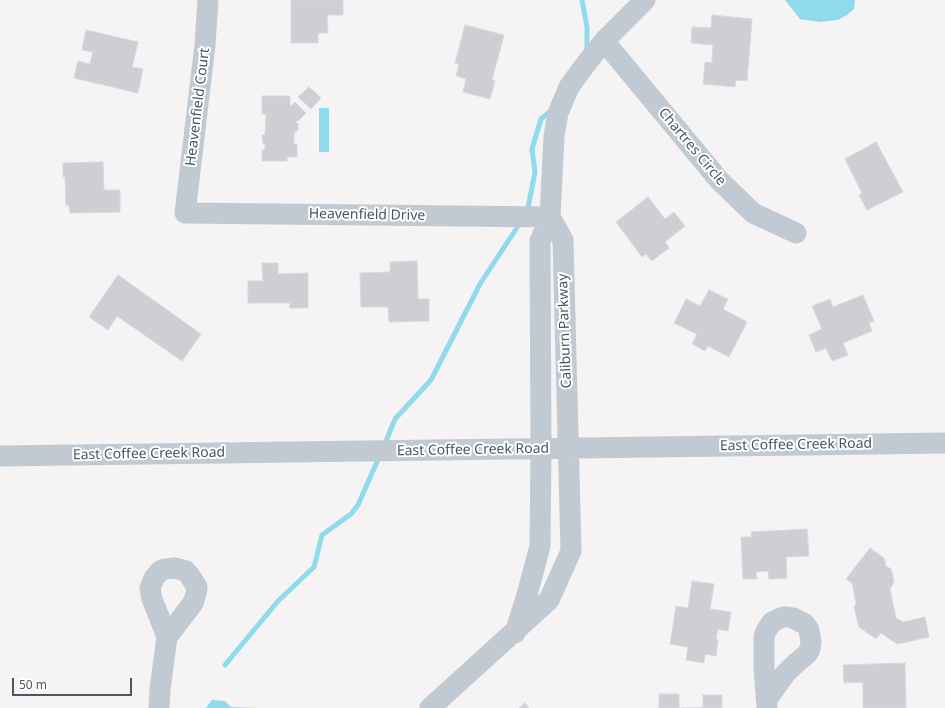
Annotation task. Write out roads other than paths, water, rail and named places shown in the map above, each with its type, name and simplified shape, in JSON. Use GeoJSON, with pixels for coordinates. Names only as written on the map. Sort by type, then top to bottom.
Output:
{"type":"FeatureCollection","features":[{"type":"Feature","properties":{"kind":"street","name":"Heavenfield Court"},"geometry":{"type":"LineString","coordinates":[[185,213],[205,45],[208,0]]}},
{"type":"Feature","properties":{"kind":"street","name":"Caliburn Parkway"},"geometry":{"type":"LineString","coordinates":[[514,632],[527,595],[540,546],[540,241],[550,217],[554,136],[558,113],[569,87],[604,41],[646,0]]}},
{"type":"Feature","properties":{"kind":"street","name":"Chartres Circle"},"geometry":{"type":"LineString","coordinates":[[604,41],[719,180],[754,213],[796,233]]}},
{"type":"Feature","properties":{"kind":"street","name":"Heavenfield Drive"},"geometry":{"type":"LineString","coordinates":[[185,213],[550,217]]}},
{"type":"Feature","properties":{"kind":"street","name":"Caliburn Parkway"},"geometry":{"type":"LineString","coordinates":[[550,217],[563,240],[571,551]]}},
{"type":"Feature","properties":{"kind":"street"},"geometry":{"type":"LineString","coordinates":[[540,287],[564,286]]}},
{"type":"Feature","properties":{"kind":"street"},"geometry":{"type":"LineString","coordinates":[[541,358],[566,358]]}},
{"type":"Feature","properties":{"kind":"street","name":"East Coffee Creek Road"},"geometry":{"type":"LineString","coordinates":[[0,456],[945,443]]}},
{"type":"Feature","properties":{"kind":"street"},"geometry":{"type":"LineString","coordinates":[[430,708],[549,600],[571,551],[540,546]]}},
{"type":"Feature","properties":{"kind":"street"},"geometry":{"type":"LineString","coordinates":[[159,708],[167,637]]}},
{"type":"Feature","properties":{"kind":"water"},"geometry":{"type":"Polygon","coordinates":[[[785,0],[855,0],[854,9],[847,15],[838,20],[820,22],[800,19],[785,0]]]}},
{"type":"Feature","properties":{"kind":"water"},"geometry":{"type":"Polygon","coordinates":[[[319,108],[329,108],[329,152],[319,152],[319,108]]]}},
{"type":"Feature","properties":{"kind":"water"},"geometry":{"type":"Polygon","coordinates":[[[212,700],[225,701],[231,707],[258,708],[206,708],[212,700]]]}},
{"type":"Feature","properties":{"kind":"waterway"},"geometry":{"type":"LineString","coordinates":[[582,0],[587,27],[587,52]]}},
{"type":"Feature","properties":{"kind":"waterway"},"geometry":{"type":"LineString","coordinates":[[527,213],[535,172],[532,149],[541,119],[552,110]]}},
{"type":"Feature","properties":{"kind":"waterway"},"geometry":{"type":"LineString","coordinates":[[384,446],[395,419],[431,380],[480,284],[520,223]]}},
{"type":"Feature","properties":{"kind":"waterway"},"geometry":{"type":"LineString","coordinates":[[225,665],[278,601],[314,567],[322,535],[351,514],[358,505],[380,455]]}}]}
